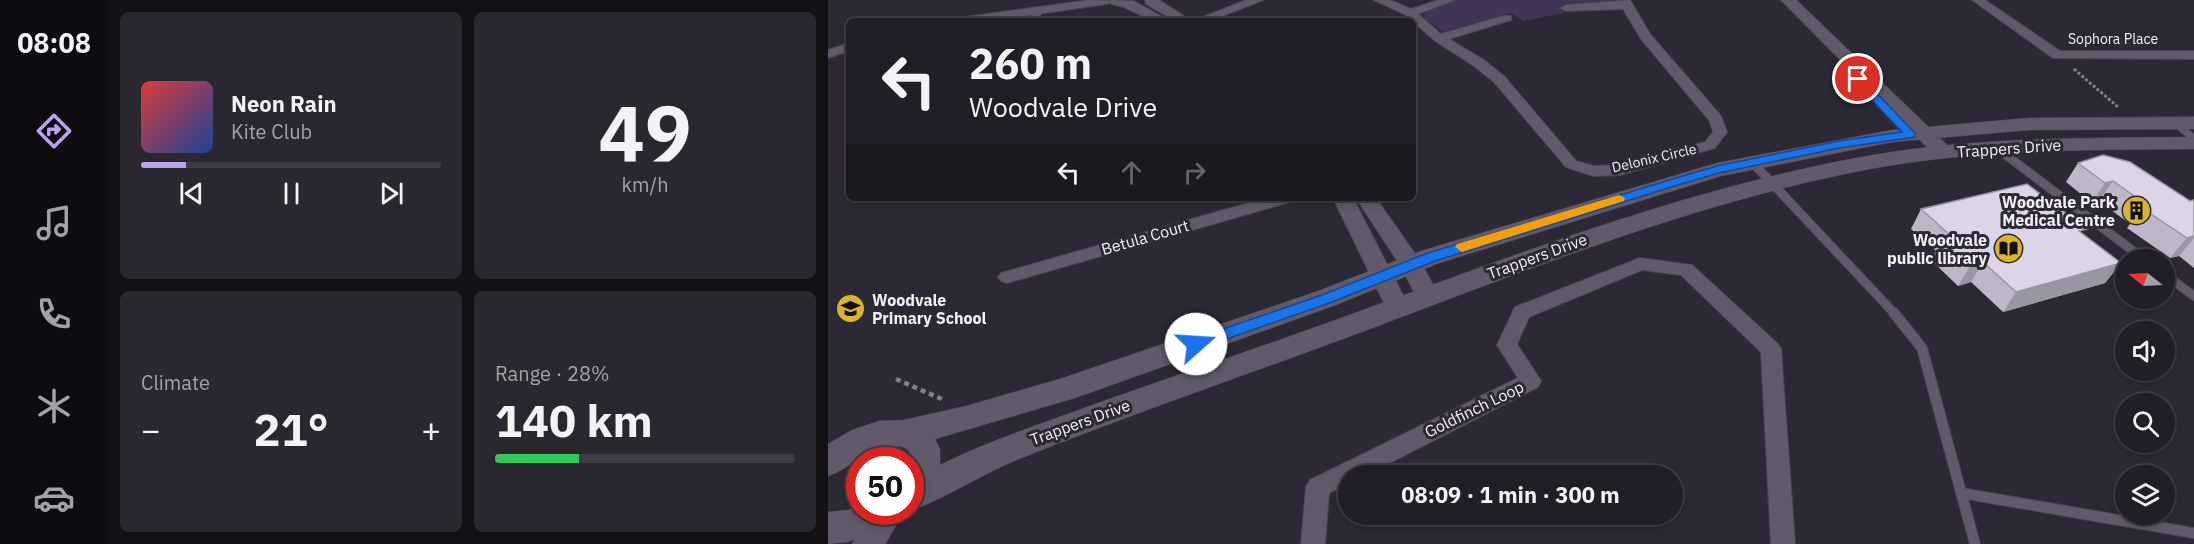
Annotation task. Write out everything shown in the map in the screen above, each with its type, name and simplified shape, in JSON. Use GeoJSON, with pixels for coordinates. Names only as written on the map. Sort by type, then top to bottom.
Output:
{"type":"FeatureCollection","features":[{"type":"Feature","properties":{"kind":"main road","name":"Trappers Drive"},"geometry":{"type":"LineString","coordinates":[[924,489],[998,453],[1427,296],[1593,236],[1735,193],[1874,162],[1927,144],[2029,124],[2185,123]]}},
{"type":"Feature","properties":{"kind":"main road","name":"Trappers Drive"},"geometry":{"type":"LineString","coordinates":[[829,461],[849,447],[869,438],[888,433],[905,433],[966,419],[1065,390],[1327,298],[1430,257],[1717,170],[1892,136],[1927,144],[1998,148],[2057,144],[2194,141]]}},
{"type":"Feature","properties":{"kind":"main road"},"geometry":{"type":"LineString","coordinates":[[905,433],[924,444],[927,450],[924,469]]}},
{"type":"Feature","properties":{"kind":"main road"},"geometry":{"type":"LineString","coordinates":[[828,528],[851,525]]}},
{"type":"Feature","properties":{"kind":"street"},"geometry":{"type":"LineString","coordinates":[[1017,18],[1036,16],[1083,0]]}},
{"type":"Feature","properties":{"kind":"street"},"geometry":{"type":"LineString","coordinates":[[1150,0],[1180,18]]}},
{"type":"Feature","properties":{"kind":"street"},"geometry":{"type":"LineString","coordinates":[[1207,18],[1257,0]]}},
{"type":"Feature","properties":{"kind":"street","name":"Delonix Circle"},"geometry":{"type":"LineString","coordinates":[[1380,0],[1410,13],[1416,18]]}},
{"type":"Feature","properties":{"kind":"street"},"geometry":{"type":"LineString","coordinates":[[1410,13],[1449,0]]}},
{"type":"Feature","properties":{"kind":"street"},"geometry":{"type":"LineString","coordinates":[[1779,0],[1927,144]]}},
{"type":"Feature","properties":{"kind":"street"},"geometry":{"type":"LineString","coordinates":[[1788,0],[1927,144]]}},
{"type":"Feature","properties":{"kind":"street","name":"Sophora Place"},"geometry":{"type":"LineString","coordinates":[[1978,0],[2057,54],[2194,56]]}},
{"type":"Feature","properties":{"kind":"street"},"geometry":{"type":"LineString","coordinates":[[1060,8],[1111,1],[1129,4],[1156,18]]}},
{"type":"Feature","properties":{"kind":"street","name":"Delonix Circle"},"geometry":{"type":"LineString","coordinates":[[1416,18],[1439,38],[1479,63],[1499,79],[1571,164],[1593,171],[1620,170],[1710,145],[1720,132],[1716,119],[1645,36],[1625,3],[1566,8]]}},
{"type":"Feature","properties":{"kind":"street"},"geometry":{"type":"LineString","coordinates":[[1439,38],[1507,18]]}},
{"type":"Feature","properties":{"kind":"street"},"geometry":{"type":"LineString","coordinates":[[828,54],[846,47]]}},
{"type":"Feature","properties":{"kind":"street","name":"Betula Court"},"geometry":{"type":"LineString","coordinates":[[1007,277],[1273,201]]}},
{"type":"Feature","properties":{"kind":"street"},"geometry":{"type":"LineString","coordinates":[[1344,201],[1397,307]]}},
{"type":"Feature","properties":{"kind":"street"},"geometry":{"type":"LineString","coordinates":[[1371,203],[1412,266],[1427,296]]}},
{"type":"Feature","properties":{"kind":"street","name":"Goldfinch Loop"},"geometry":{"type":"LineString","coordinates":[[1313,544],[1318,487],[1531,381],[1507,345],[1522,312],[1640,264],[1686,269],[1771,349],[1784,544]]}},
{"type":"Feature","properties":{"kind":"street"},"geometry":{"type":"LineString","coordinates":[[867,544],[878,525]]}},
{"type":"Feature","properties":{"kind":"lane"},"geometry":{"type":"LineString","coordinates":[[2185,123],[2194,141]]}},
{"type":"Feature","properties":{"kind":"lane"},"geometry":{"type":"LineString","coordinates":[[1998,148],[2026,172],[2130,249]]}},
{"type":"Feature","properties":{"kind":"lane"},"geometry":{"type":"LineString","coordinates":[[1752,162],[1907,327],[1922,348],[1975,544]]}},
{"type":"Feature","properties":{"kind":"lane"},"geometry":{"type":"LineString","coordinates":[[2175,282],[2194,296]]}},
{"type":"Feature","properties":{"kind":"lane"},"geometry":{"type":"LineString","coordinates":[[1961,493],[2194,533]]}},
{"type":"Feature","properties":{"kind":"path"},"geometry":{"type":"LineString","coordinates":[[896,379],[951,402]]}},
{"type":"Feature","properties":{"kind":"shaded area"},"geometry":{"type":"Polygon","coordinates":[[[1457,0],[1615,0],[1605,3],[1563,6],[1564,13],[1523,21],[1511,13],[1444,32],[1423,18],[1424,13],[1457,0]]]}},
{"type":"Feature","properties":{"kind":"building"},"geometry":{"type":"Polygon","coordinates":[[[2103,155],[2130,162],[2190,201],[2194,200],[2194,236],[2187,238],[2142,208],[2147,205],[2113,181],[2105,183],[2078,163],[2103,155]]]}},
{"type":"Feature","properties":{"kind":"building"},"geometry":{"type":"Polygon","coordinates":[[[2027,184],[2087,229],[2079,231],[2115,258],[2115,265],[2016,292],[1983,262],[1970,266],[1942,240],[1952,237],[1921,209],[2027,184]]]}},
{"type":"Feature","properties":{"kind":"slow traffic"},"geometry":{"type":"LineString","coordinates":[[1462,247],[1619,198]]}},
{"type":"Feature","properties":{"kind":"place","name":"Woodvale Park Medical Centre"},"geometry":{"type":"Point","coordinates":[2136,211]}},
{"type":"Feature","properties":{"kind":"place","name":"Woodvale public library"},"geometry":{"type":"Point","coordinates":[2008,249]}},
{"type":"Feature","properties":{"kind":"place","name":"Woodvale Primary School"},"geometry":{"type":"Point","coordinates":[851,309]}},
{"type":"Feature","properties":{"kind":"route"},"geometry":{"type":"LineString","coordinates":[[1196,344],[1327,298],[1430,257],[1677,181],[1717,170],[1839,145],[1911,135],[1858,79]]}}]}
